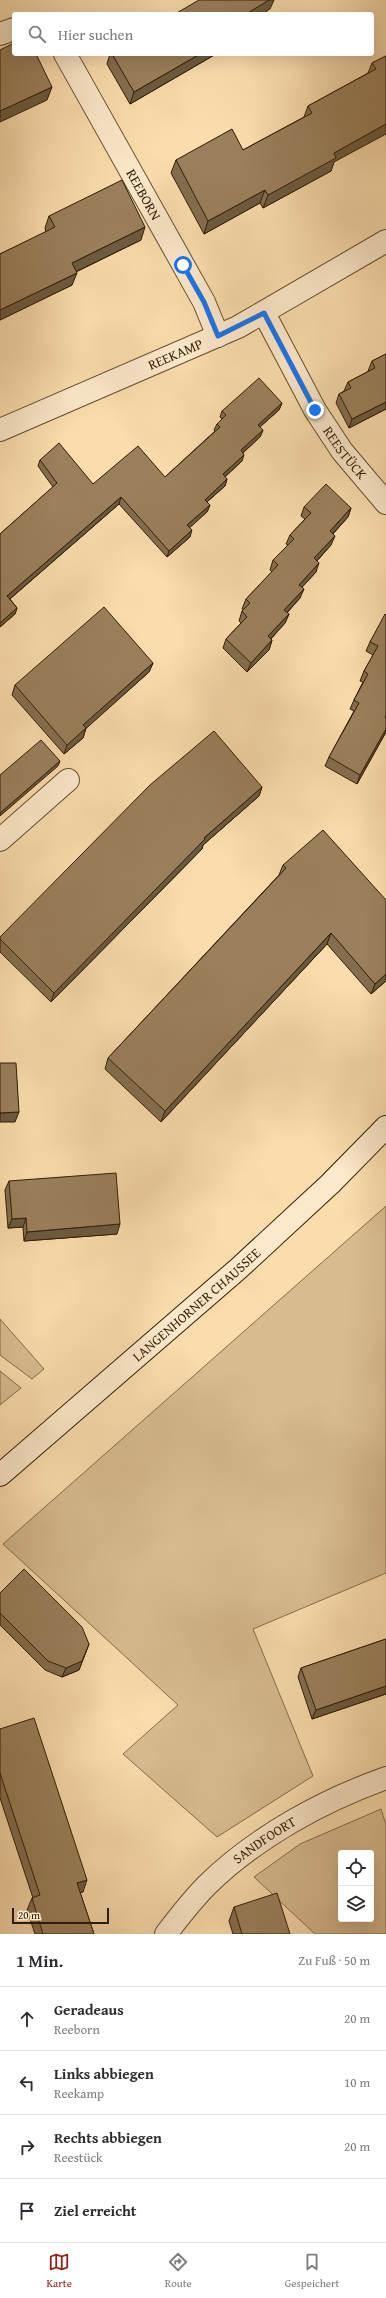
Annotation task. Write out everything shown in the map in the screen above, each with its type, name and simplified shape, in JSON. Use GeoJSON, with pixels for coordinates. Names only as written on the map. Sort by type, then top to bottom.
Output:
{"type":"FeatureCollection","features":[{"type":"Feature","properties":{"kind":"street"},"geometry":{"type":"LineString","coordinates":[[0,34],[12,30]]}},
{"type":"Feature","properties":{"kind":"street","name":"REEBORN"},"geometry":{"type":"LineString","coordinates":[[66,56],[204,302],[218,336]]}},
{"type":"Feature","properties":{"kind":"street","name":"REEKAMP"},"geometry":{"type":"LineString","coordinates":[[0,430],[218,336],[264,313],[386,241]]}},
{"type":"Feature","properties":{"kind":"street","name":"REESTÜCK"},"geometry":{"type":"LineString","coordinates":[[264,313],[315,410],[342,451],[386,503]]}},
{"type":"Feature","properties":{"kind":"street"},"geometry":{"type":"LineString","coordinates":[[0,840],[68,780]]}},
{"type":"Feature","properties":{"kind":"street","name":"LANGENHORNER CHAUSSEE"},"geometry":{"type":"LineString","coordinates":[[0,1475],[238,1270],[330,1184],[386,1127]]}},
{"type":"Feature","properties":{"kind":"street","name":"SANDFOORT"},"geometry":{"type":"LineString","coordinates":[[166,1934],[207,1885],[235,1860],[266,1837],[330,1803],[386,1778]]}},
{"type":"Feature","properties":{"kind":"shaded area"},"geometry":{"type":"Polygon","coordinates":[[[386,1206],[386,1573],[253,1629],[313,1776],[217,1837],[123,1754],[178,1705],[3,1544],[386,1206]]]}},
{"type":"Feature","properties":{"kind":"shaded area"},"geometry":{"type":"Polygon","coordinates":[[[0,1319],[44,1369],[32,1379],[0,1355],[0,1319]]]}},
{"type":"Feature","properties":{"kind":"shaded area"},"geometry":{"type":"Polygon","coordinates":[[[0,1371],[21,1388],[0,1405],[0,1371]]]}},
{"type":"Feature","properties":{"kind":"shaded area"},"geometry":{"type":"Polygon","coordinates":[[[381,1809],[386,1825],[386,1934],[315,1934],[254,1877],[300,1844],[381,1809]]]}},
{"type":"Feature","properties":{"kind":"building"},"geometry":{"type":"Polygon","coordinates":[[[199,0],[269,0],[249,12],[178,12],[199,0]]]}},
{"type":"Feature","properties":{"kind":"building"},"geometry":{"type":"Polygon","coordinates":[[[12,44],[12,56],[37,56],[52,87],[0,111],[0,50],[12,44]]]}},
{"type":"Feature","properties":{"kind":"building"},"geometry":{"type":"Polygon","coordinates":[[[113,56],[197,56],[134,92],[113,56]]]}},
{"type":"Feature","properties":{"kind":"building"},"geometry":{"type":"Polygon","coordinates":[[[386,56],[386,124],[334,153],[336,158],[268,195],[265,190],[208,221],[176,160],[232,129],[243,150],[312,113],[308,106],[376,69],[372,63],[386,56]]]}},
{"type":"Feature","properties":{"kind":"building"},"geometry":{"type":"Polygon","coordinates":[[[122,180],[145,227],[72,263],[77,273],[0,310],[0,254],[55,227],[49,216],[122,180]]]}},
{"type":"Feature","properties":{"kind":"building"},"geometry":{"type":"Polygon","coordinates":[[[386,354],[386,402],[352,419],[339,394],[351,388],[348,382],[375,368],[372,361],[386,354]]]}},
{"type":"Feature","properties":{"kind":"building"},"geometry":{"type":"Polygon","coordinates":[[[259,378],[282,403],[258,425],[263,430],[241,450],[244,455],[223,474],[227,479],[205,500],[210,505],[187,525],[192,530],[169,551],[121,497],[7,596],[17,608],[0,623],[0,534],[57,483],[40,460],[59,443],[93,484],[138,446],[165,477],[220,427],[217,424],[226,415],[222,411],[259,378]]]}},
{"type":"Feature","properties":{"kind":"building"},"geometry":{"type":"Polygon","coordinates":[[[326,484],[351,508],[330,531],[335,536],[314,558],[319,563],[299,585],[304,589],[284,610],[289,614],[268,636],[272,640],[251,663],[226,639],[247,617],[242,611],[250,603],[246,599],[278,565],[273,560],[294,539],[290,535],[311,513],[304,507],[326,484]]]}},
{"type":"Feature","properties":{"kind":"building"},"geometry":{"type":"Polygon","coordinates":[[[104,607],[153,663],[83,725],[86,728],[67,745],[15,685],[104,607]]]}},
{"type":"Feature","properties":{"kind":"building"},"geometry":{"type":"Polygon","coordinates":[[[385,614],[386,729],[360,775],[329,757],[359,703],[354,700],[368,674],[364,671],[378,646],[370,642],[385,614]]]}},
{"type":"Feature","properties":{"kind":"building"},"geometry":{"type":"Polygon","coordinates":[[[214,731],[262,787],[204,838],[205,839],[54,993],[0,939],[0,937],[150,785],[214,731]]]}},
{"type":"Feature","properties":{"kind":"building"},"geometry":{"type":"Polygon","coordinates":[[[41,740],[60,761],[0,813],[0,775],[41,740]]]}},
{"type":"Feature","properties":{"kind":"building"},"geometry":{"type":"Polygon","coordinates":[[[323,830],[386,900],[386,974],[375,984],[331,933],[165,1111],[108,1058],[286,868],[283,865],[323,830]]]}},
{"type":"Feature","properties":{"kind":"building"},"geometry":{"type":"Polygon","coordinates":[[[0,1063],[16,1063],[19,1112],[0,1113],[0,1063]]]}},
{"type":"Feature","properties":{"kind":"building"},"geometry":{"type":"Polygon","coordinates":[[[116,1173],[120,1224],[27,1232],[26,1218],[12,1219],[9,1181],[116,1173]]]}},
{"type":"Feature","properties":{"kind":"building"},"geometry":{"type":"Polygon","coordinates":[[[24,1569],[82,1627],[89,1644],[82,1661],[66,1668],[48,1661],[0,1613],[0,1593],[24,1569]]]}},
{"type":"Feature","properties":{"kind":"building"},"geometry":{"type":"Polygon","coordinates":[[[386,1639],[386,1686],[316,1710],[301,1668],[386,1639]]]}},
{"type":"Feature","properties":{"kind":"building"},"geometry":{"type":"Polygon","coordinates":[[[34,1718],[87,1880],[77,1883],[94,1934],[43,1934],[32,1898],[40,1895],[0,1773],[0,1729],[34,1718]]]}},
{"type":"Feature","properties":{"kind":"building"},"geometry":{"type":"Polygon","coordinates":[[[277,1893],[290,1934],[242,1934],[234,1907],[277,1893]]]}},
{"type":"Feature","properties":{"kind":"route"},"geometry":{"type":"LineString","coordinates":[[183,265],[204,302],[218,336],[264,313],[315,410]]}}]}
